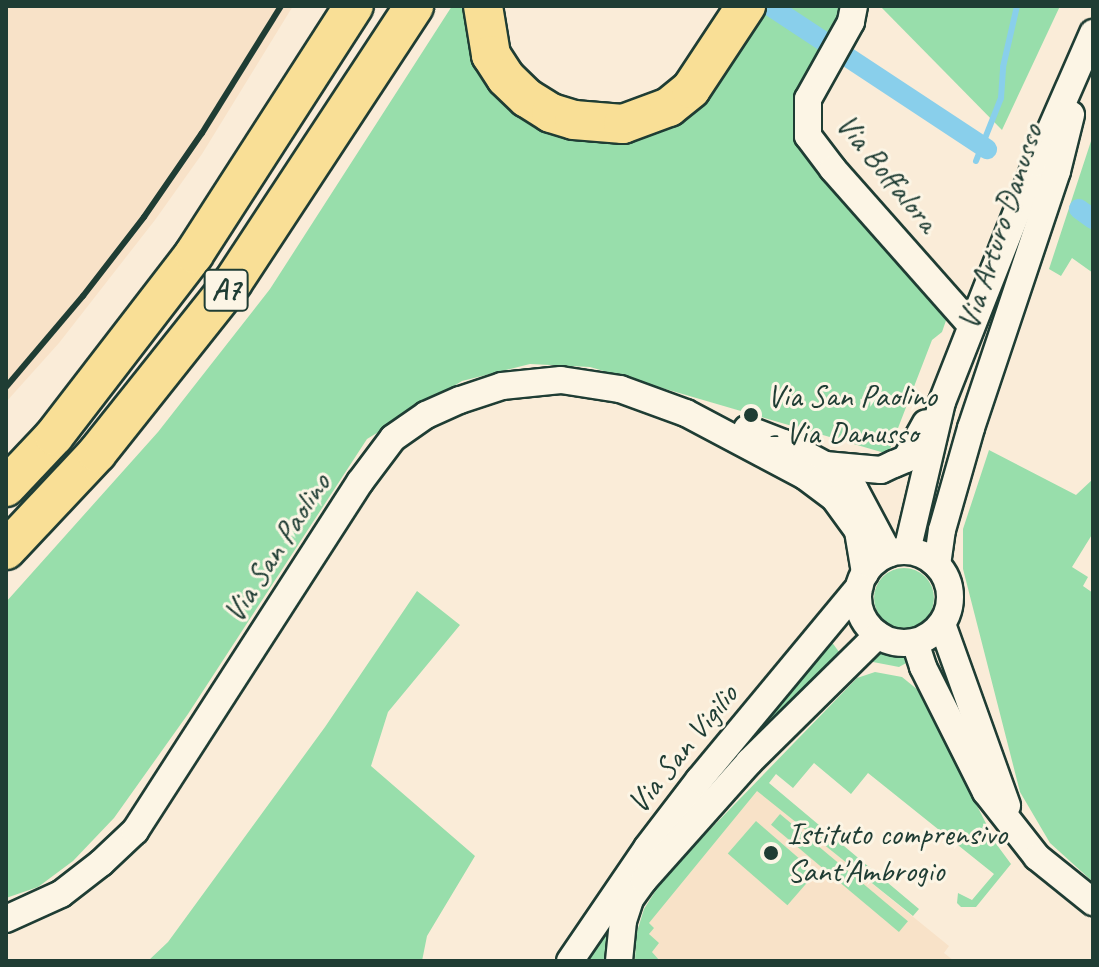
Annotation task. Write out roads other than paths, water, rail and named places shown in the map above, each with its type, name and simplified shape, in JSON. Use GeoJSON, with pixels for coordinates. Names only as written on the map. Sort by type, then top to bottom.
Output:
{"type":"FeatureCollection","features":[{"type":"Feature","properties":{"kind":"highway","name":"A7"},"geometry":{"type":"LineString","coordinates":[[6,487],[54,436],[194,254],[354,6]]}},
{"type":"Feature","properties":{"kind":"highway","name":"A7"},"geometry":{"type":"LineString","coordinates":[[6,550],[97,453],[233,282],[414,6]]}},
{"type":"Feature","properties":{"kind":"highway"},"geometry":{"type":"LineString","coordinates":[[483,6],[491,55],[506,78],[527,98],[551,113],[599,124],[623,124],[669,107],[691,89],[740,15]]}},
{"type":"Feature","properties":{"kind":"street","name":"Via Boffalora"},"geometry":{"type":"LineString","coordinates":[[852,14],[808,99],[808,136],[833,169],[971,325]]}},
{"type":"Feature","properties":{"kind":"street","name":"Via Arturo Danusso"},"geometry":{"type":"LineString","coordinates":[[898,552],[942,402],[1036,163],[1091,39]]}},
{"type":"Feature","properties":{"kind":"street","name":"Via Arturo Danusso"},"geometry":{"type":"LineString","coordinates":[[937,565],[942,530],[971,428],[1057,171],[1091,39]]}},
{"type":"Feature","properties":{"kind":"street","name":"Via San Paolino"},"geometry":{"type":"LineString","coordinates":[[6,919],[61,894],[135,831],[360,482],[393,438],[418,419],[502,386],[561,380],[620,389],[691,417],[805,476],[835,499],[858,531],[862,580]]}},
{"type":"Feature","properties":{"kind":"street"},"geometry":{"type":"LineString","coordinates":[[942,402],[944,428],[961,434],[971,428]]}},
{"type":"Feature","properties":{"kind":"street"},"geometry":{"type":"LineString","coordinates":[[825,465],[881,470],[906,459],[928,416],[942,402]]}},
{"type":"Feature","properties":{"kind":"street","name":"Via San Paolino"},"geometry":{"type":"LineString","coordinates":[[691,417],[735,424],[784,443],[825,465],[855,490],[898,552]]}},
{"type":"Feature","properties":{"kind":"street"},"geometry":{"type":"LineString","coordinates":[[898,552],[923,555],[937,565],[949,586],[950,598],[942,624],[928,637],[915,642],[889,640],[878,635],[862,614],[862,580],[898,552]]}},
{"type":"Feature","properties":{"kind":"street","name":"Via San Vigilio"},"geometry":{"type":"LineString","coordinates":[[570,961],[647,848],[699,780],[862,580]]}},
{"type":"Feature","properties":{"kind":"street"},"geometry":{"type":"LineString","coordinates":[[942,624],[1002,785],[1011,825]]}},
{"type":"Feature","properties":{"kind":"street","name":"Via San Vigilio"},"geometry":{"type":"LineString","coordinates":[[619,961],[623,921],[630,899],[644,880],[749,762],[878,635]]}},
{"type":"Feature","properties":{"kind":"street"},"geometry":{"type":"LineString","coordinates":[[915,642],[923,667],[986,792],[1053,873],[1093,902]]}},
{"type":"Feature","properties":{"kind":"waterway"},"geometry":{"type":"LineString","coordinates":[[770,6],[987,149]]}},
{"type":"Feature","properties":{"kind":"waterway"},"geometry":{"type":"LineString","coordinates":[[976,161],[1001,98],[1003,67],[1017,6]]}},
{"type":"Feature","properties":{"kind":"waterway"},"geometry":{"type":"LineString","coordinates":[[1079,209],[1093,219]]}},
{"type":"Feature","properties":{"kind":"railway"},"geometry":{"type":"LineString","coordinates":[[6,387],[83,296],[144,217],[202,133],[281,6]]}},
{"type":"Feature","properties":{"kind":"place","name":"Via San Paolino - Via Danusso"},"geometry":{"type":"Point","coordinates":[751,415]}},
{"type":"Feature","properties":{"kind":"place","name":"Istituto comprensivo Sant'Ambrogio"},"geometry":{"type":"Point","coordinates":[771,853]}}]}
